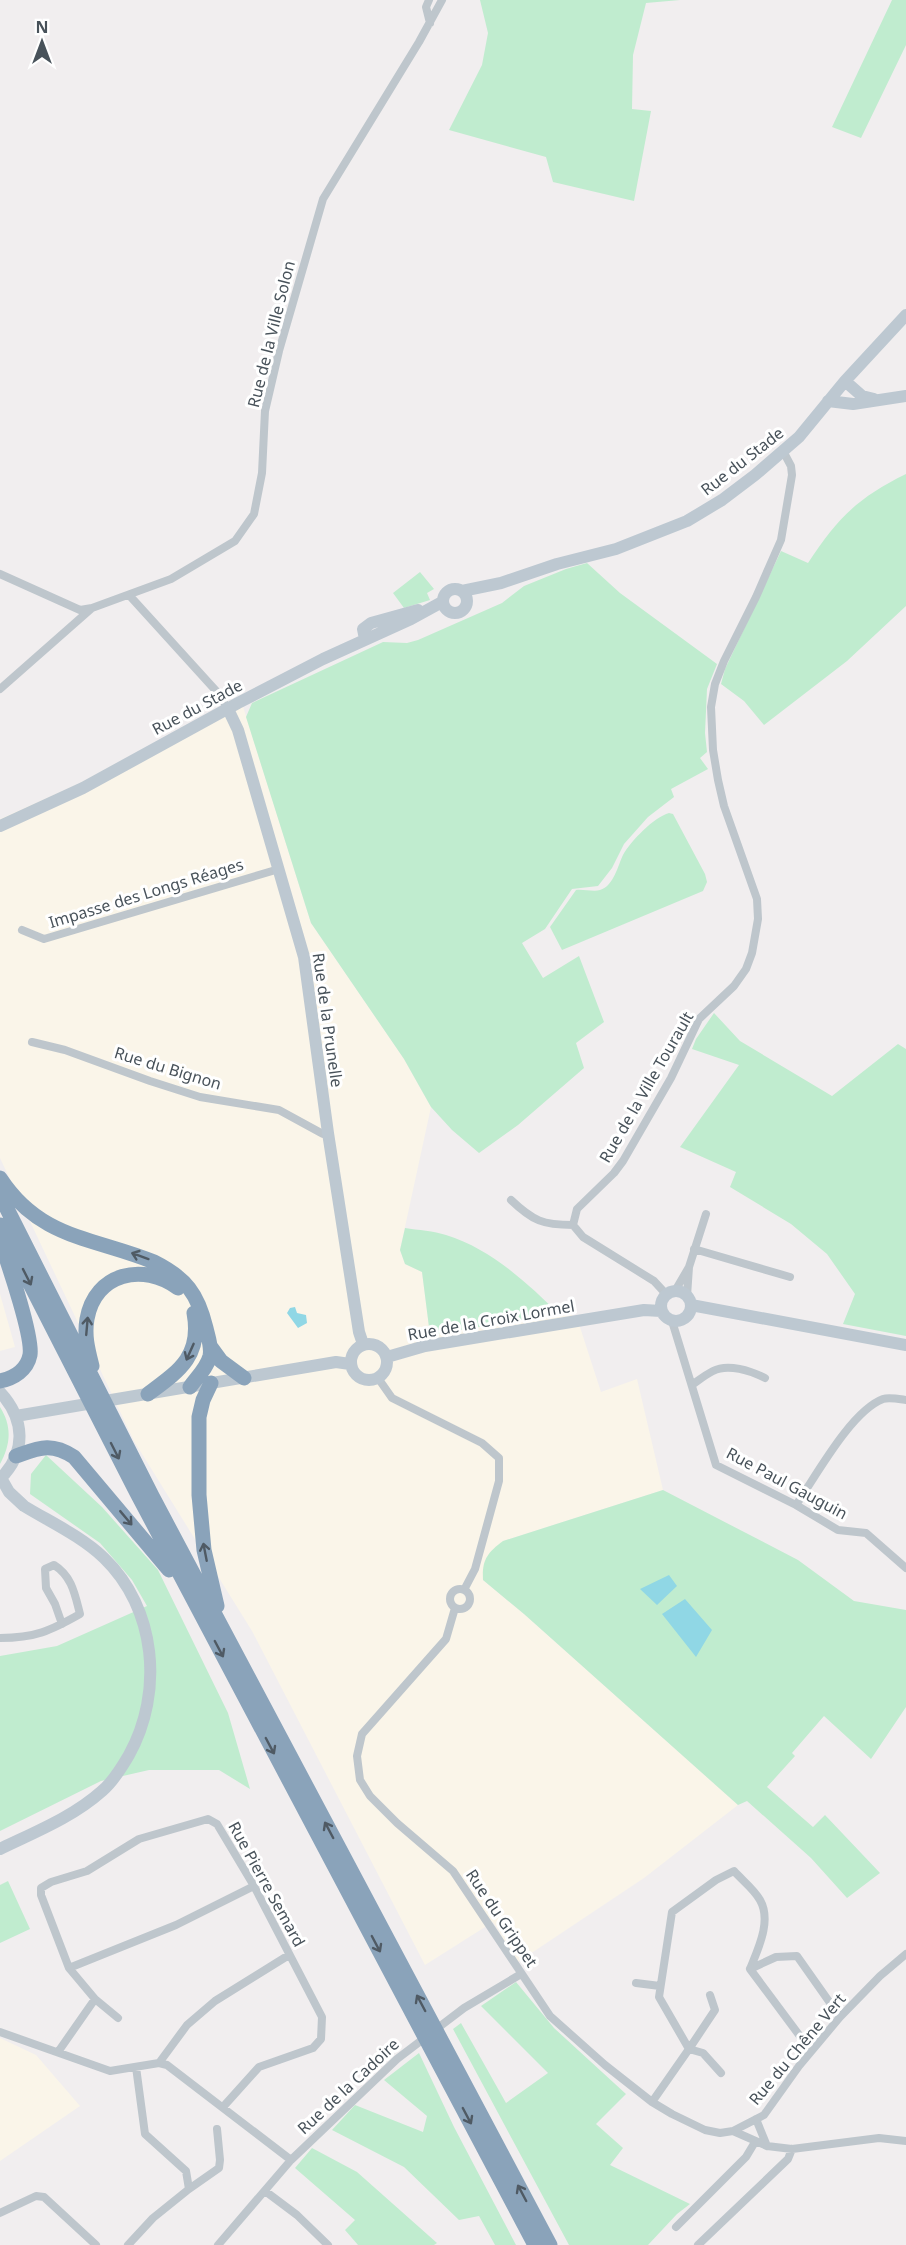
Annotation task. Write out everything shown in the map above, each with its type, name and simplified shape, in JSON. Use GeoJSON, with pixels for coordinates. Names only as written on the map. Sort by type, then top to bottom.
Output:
{"type":"FeatureCollection","features":[{"type":"Feature","properties":{"kind":"highway"},"geometry":{"type":"LineString","coordinates":[[0,1178],[23,1207],[48,1225],[154,1262],[179,1277],[196,1298],[210,1346],[206,1366],[190,1387]]}},
{"type":"Feature","properties":{"kind":"highway"},"geometry":{"type":"LineString","coordinates":[[0,1195],[215,1629],[550,2245]]}},
{"type":"Feature","properties":{"kind":"highway"},"geometry":{"type":"LineString","coordinates":[[0,1225],[136,1493],[215,1629]]}},
{"type":"Feature","properties":{"kind":"highway"},"geometry":{"type":"LineString","coordinates":[[0,1240],[30,1345],[30,1355],[25,1368],[18,1374],[0,1381]]}},
{"type":"Feature","properties":{"kind":"highway"},"geometry":{"type":"LineString","coordinates":[[94,1384],[86,1334],[86,1322],[93,1302],[108,1284],[119,1278],[139,1273],[149,1274],[160,1277],[181,1290],[194,1312],[196,1332],[191,1352],[180,1369],[142,1395]]}},
{"type":"Feature","properties":{"kind":"highway"},"geometry":{"type":"LineString","coordinates":[[210,1346],[221,1361],[244,1378]]}},
{"type":"Feature","properties":{"kind":"highway"},"geometry":{"type":"LineString","coordinates":[[211,1383],[199,1416],[199,1495],[215,1629]]}},
{"type":"Feature","properties":{"kind":"highway"},"geometry":{"type":"LineString","coordinates":[[16,1456],[41,1447],[61,1448],[74,1456],[161,1559],[190,1608],[215,1629]]}},
{"type":"Feature","properties":{"kind":"highway"},"geometry":{"type":"LineString","coordinates":[[249,1692],[536,2245]]}},
{"type":"Feature","properties":{"kind":"street"},"geometry":{"type":"LineString","coordinates":[[429,0],[426,7],[430,23]]}},
{"type":"Feature","properties":{"kind":"street","name":"Rue de la Ville Solon"},"geometry":{"type":"LineString","coordinates":[[0,689],[92,608],[171,579],[235,541],[254,514],[262,473],[265,411],[279,351],[323,199],[442,0]]}},
{"type":"Feature","properties":{"kind":"street","name":"Rue du Stade"},"geometry":{"type":"LineString","coordinates":[[465,596],[557,564],[616,549],[687,521],[722,500],[799,437],[845,381],[906,315]]}},
{"type":"Feature","properties":{"kind":"street"},"geometry":{"type":"LineString","coordinates":[[845,381],[862,396],[879,400]]}},
{"type":"Feature","properties":{"kind":"street"},"geometry":{"type":"LineString","coordinates":[[828,401],[853,404],[906,396]]}},
{"type":"Feature","properties":{"kind":"street","name":"Rue de la Ville Tourault"},"geometry":{"type":"LineString","coordinates":[[573,1225],[577,1209],[614,1173],[623,1161],[671,1078],[699,1019],[734,986],[746,969],[752,953],[758,920],[757,899],[724,806],[713,750],[711,707],[724,661],[781,540],[792,475],[791,466],[783,452]]}},
{"type":"Feature","properties":{"kind":"street"},"geometry":{"type":"LineString","coordinates":[[0,574],[80,610],[92,608]]}},
{"type":"Feature","properties":{"kind":"street","name":"Rue du Stade"},"geometry":{"type":"LineString","coordinates":[[446,607],[447,591],[455,588],[465,596]]}},
{"type":"Feature","properties":{"kind":"street"},"geometry":{"type":"LineString","coordinates":[[129,595],[218,693],[228,709]]}},
{"type":"Feature","properties":{"kind":"street","name":"Rue du Stade"},"geometry":{"type":"LineString","coordinates":[[411,619],[429,609],[446,607],[461,612],[465,596]]}},
{"type":"Feature","properties":{"kind":"street","name":"Rue du Stade"},"geometry":{"type":"LineString","coordinates":[[0,826],[83,788],[323,659],[364,634],[446,607]]}},
{"type":"Feature","properties":{"kind":"street"},"geometry":{"type":"LineString","coordinates":[[364,634],[371,623],[413,610],[429,609]]}},
{"type":"Feature","properties":{"kind":"street","name":"Rue de la Prunelle"},"geometry":{"type":"LineString","coordinates":[[228,709],[238,730],[304,957],[328,1133],[359,1332],[363,1344]]}},
{"type":"Feature","properties":{"kind":"street","name":"Impasse des Longs Réages"},"geometry":{"type":"LineString","coordinates":[[22,930],[44,939],[279,869]]}},
{"type":"Feature","properties":{"kind":"street","name":"Rue du Bignon"},"geometry":{"type":"LineString","coordinates":[[32,1042],[65,1050],[200,1097],[279,1110],[323,1134],[328,1133]]}},
{"type":"Feature","properties":{"kind":"street"},"geometry":{"type":"LineString","coordinates":[[511,1200],[527,1215],[555,1226],[573,1225],[583,1237],[671,1292],[689,1300],[906,1345]]}},
{"type":"Feature","properties":{"kind":"street"},"geometry":{"type":"LineString","coordinates":[[688,1267],[689,1314],[682,1320],[672,1321],[667,1319],[661,1311],[661,1302],[671,1292],[688,1267],[706,1214]]}},
{"type":"Feature","properties":{"kind":"street"},"geometry":{"type":"LineString","coordinates":[[694,1249],[790,1277]]}},
{"type":"Feature","properties":{"kind":"street","name":"Rue de la Croix Lormel"},"geometry":{"type":"LineString","coordinates":[[387,1357],[425,1346],[644,1310],[661,1311]]}},
{"type":"Feature","properties":{"kind":"street","name":"Rue Paul Gauguin"},"geometry":{"type":"LineString","coordinates":[[672,1321],[716,1465],[796,1505],[838,1530],[866,1533],[906,1568]]}},
{"type":"Feature","properties":{"kind":"street"},"geometry":{"type":"LineString","coordinates":[[369,1343],[380,1347],[387,1357],[386,1368],[380,1381],[360,1378],[352,1370],[350,1364],[353,1352],[363,1344],[369,1343]]}},
{"type":"Feature","properties":{"kind":"street"},"geometry":{"type":"LineString","coordinates":[[16,1416],[336,1362],[350,1364]]}},
{"type":"Feature","properties":{"kind":"street"},"geometry":{"type":"LineString","coordinates":[[692,1385],[715,1369],[730,1368],[753,1372],[765,1378]]}},
{"type":"Feature","properties":{"kind":"street"},"geometry":{"type":"LineString","coordinates":[[380,1381],[392,1398],[482,1443],[499,1458],[499,1481],[475,1569],[464,1590]]}},
{"type":"Feature","properties":{"kind":"street"},"geometry":{"type":"LineString","coordinates":[[0,1392],[9,1402],[20,1429],[16,1456],[1,1478],[14,1498],[91,1547],[119,1575],[143,1620],[151,1665],[148,1703],[138,1740],[124,1764],[104,1790],[75,1812],[0,1849]]}},
{"type":"Feature","properties":{"kind":"street"},"geometry":{"type":"LineString","coordinates":[[796,1505],[839,1440],[865,1409],[885,1398],[906,1400]]}},
{"type":"Feature","properties":{"kind":"street"},"geometry":{"type":"LineString","coordinates":[[0,1638],[19,1638],[42,1634],[62,1624],[80,1614],[73,1589],[64,1571],[54,1565],[45,1569],[46,1588],[62,1624]]}},
{"type":"Feature","properties":{"kind":"street"},"geometry":{"type":"LineString","coordinates":[[464,1590],[470,1596],[468,1605],[461,1610],[455,1608],[449,1600],[451,1593],[464,1590]]}},
{"type":"Feature","properties":{"kind":"street","name":"Rue du Grippet"},"geometry":{"type":"LineString","coordinates":[[455,1608],[446,1639],[362,1734],[357,1756],[360,1780],[370,1796],[383,1809],[453,1871],[550,2016],[605,2065],[652,2102],[705,2130],[720,2133],[733,2131],[767,2146],[792,2149],[879,2138],[906,2141]]}},
{"type":"Feature","properties":{"kind":"street","name":"Rue Pierre Semard"},"geometry":{"type":"LineString","coordinates":[[118,2018],[95,1999],[69,1968],[41,1895],[41,1888],[51,1882],[87,1871],[139,1839],[208,1819],[218,1824],[254,1886],[322,2017],[321,2039],[313,2048],[259,2067],[223,2107]]}},
{"type":"Feature","properties":{"kind":"street"},"geometry":{"type":"LineString","coordinates":[[722,2073],[703,2053],[689,2049],[659,1997],[672,1912],[716,1880],[734,1871],[760,1899],[765,1916],[759,1945],[750,1969]]}},
{"type":"Feature","properties":{"kind":"street"},"geometry":{"type":"LineString","coordinates":[[69,1968],[176,1924],[254,1886]]}},
{"type":"Feature","properties":{"kind":"street","name":"Rue du Chêne Vert"},"geometry":{"type":"LineString","coordinates":[[733,2131],[764,2115],[811,2051],[840,2017],[906,1954]]}},
{"type":"Feature","properties":{"kind":"street"},"geometry":{"type":"LineString","coordinates":[[159,2063],[188,2025],[215,2001],[289,1955]]}},
{"type":"Feature","properties":{"kind":"street"},"geometry":{"type":"LineString","coordinates":[[750,1969],[777,1957],[797,1956],[840,2017]]}},
{"type":"Feature","properties":{"kind":"street"},"geometry":{"type":"LineString","coordinates":[[750,1969],[811,2051]]}},
{"type":"Feature","properties":{"kind":"street","name":"Rue de la Cadoire"},"geometry":{"type":"LineString","coordinates":[[218,2245],[291,2160],[397,2058],[464,2008],[521,1974]]}},
{"type":"Feature","properties":{"kind":"street"},"geometry":{"type":"LineString","coordinates":[[636,1983],[660,1986]]}},
{"type":"Feature","properties":{"kind":"street"},"geometry":{"type":"LineString","coordinates":[[652,2102],[715,2010],[710,1995]]}},
{"type":"Feature","properties":{"kind":"street"},"geometry":{"type":"LineString","coordinates":[[58,2052],[95,1999]]}},
{"type":"Feature","properties":{"kind":"street"},"geometry":{"type":"LineString","coordinates":[[0,2032],[110,2071],[159,2063],[167,2065],[291,2160]]}},
{"type":"Feature","properties":{"kind":"street"},"geometry":{"type":"LineString","coordinates":[[136,2067],[145,2134],[186,2171],[189,2189]]}},
{"type":"Feature","properties":{"kind":"street"},"geometry":{"type":"LineString","coordinates":[[756,2119],[767,2146]]}},
{"type":"Feature","properties":{"kind":"street"},"geometry":{"type":"LineString","coordinates":[[128,2245],[153,2218],[219,2168],[217,2129]]}},
{"type":"Feature","properties":{"kind":"street"},"geometry":{"type":"LineString","coordinates":[[676,2227],[746,2157],[755,2142]]}},
{"type":"Feature","properties":{"kind":"street"},"geometry":{"type":"LineString","coordinates":[[698,2245],[788,2159],[792,2149]]}},
{"type":"Feature","properties":{"kind":"street"},"geometry":{"type":"LineString","coordinates":[[265,2191],[297,2215],[328,2245]]}},
{"type":"Feature","properties":{"kind":"street"},"geometry":{"type":"LineString","coordinates":[[0,2213],[36,2196],[44,2197],[96,2245]]}},
{"type":"Feature","properties":{"kind":"shaded area"},"geometry":{"type":"Polygon","coordinates":[[[240,697],[311,923],[404,1059],[431,1107],[400,1250],[405,1264],[422,1272],[430,1334],[569,1312],[578,1321],[601,1392],[637,1379],[663,1490],[503,1541],[483,1580],[738,1805],[644,1878],[518,1962],[493,1922],[425,1965],[252,1631],[134,1441],[0,1158],[0,819],[78,784],[240,697]]]}},
{"type":"Feature","properties":{"kind":"shaded area"},"geometry":{"type":"Polygon","coordinates":[[[0,1294],[15,1347],[0,1351],[0,1294]]]}},
{"type":"Feature","properties":{"kind":"shaded area"},"geometry":{"type":"Polygon","coordinates":[[[0,2038],[36,2055],[80,2106],[0,2161],[0,2038]]]}},
{"type":"Feature","properties":{"kind":"green space"},"geometry":{"type":"Polygon","coordinates":[[[480,0],[680,0],[646,3],[633,55],[632,109],[651,111],[634,201],[553,182],[546,157],[449,130],[482,65],[488,33],[480,0]]]}},
{"type":"Feature","properties":{"kind":"green space"},"geometry":{"type":"Polygon","coordinates":[[[892,0],[906,0],[906,45],[861,138],[832,127],[892,0]]]}},
{"type":"Feature","properties":{"kind":"green space"},"geometry":{"type":"Polygon","coordinates":[[[906,474],[906,606],[847,661],[764,725],[744,701],[721,684],[725,669],[781,551],[808,563],[849,511],[874,492],[906,474]]]}},
{"type":"Feature","properties":{"kind":"green space"},"geometry":{"type":"Polygon","coordinates":[[[587,563],[620,593],[717,664],[707,689],[705,733],[707,752],[700,758],[708,769],[671,789],[674,797],[648,817],[624,844],[612,868],[598,886],[572,889],[545,929],[522,943],[543,978],[579,956],[604,1022],[576,1043],[584,1068],[518,1125],[479,1153],[452,1130],[431,1107],[404,1059],[311,923],[246,717],[252,703],[383,642],[407,643],[418,640],[502,603],[524,586],[587,563]]]}},
{"type":"Feature","properties":{"kind":"green space"},"geometry":{"type":"Polygon","coordinates":[[[420,572],[434,589],[427,593],[430,600],[404,608],[393,593],[420,572]]]}},
{"type":"Feature","properties":{"kind":"green space"},"geometry":{"type":"Polygon","coordinates":[[[669,813],[673,814],[705,874],[707,882],[703,891],[562,950],[550,927],[576,890],[598,891],[605,888],[615,875],[631,843],[650,824],[669,813]]]}},
{"type":"Feature","properties":{"kind":"green space"},"geometry":{"type":"Polygon","coordinates":[[[714,1013],[740,1041],[832,1096],[898,1044],[906,1049],[906,1336],[843,1324],[855,1294],[827,1254],[791,1224],[730,1187],[736,1172],[680,1147],[739,1065],[692,1049],[696,1039],[714,1013]]]}},
{"type":"Feature","properties":{"kind":"green space"},"geometry":{"type":"Polygon","coordinates":[[[405,1228],[441,1234],[478,1249],[521,1279],[559,1314],[430,1335],[422,1272],[405,1264],[400,1250],[405,1228]]]}},
{"type":"Feature","properties":{"kind":"green space"},"geometry":{"type":"Polygon","coordinates":[[[0,1407],[7,1421],[9,1435],[0,1464],[0,1407]]]}},
{"type":"Feature","properties":{"kind":"green space"},"geometry":{"type":"Polygon","coordinates":[[[46,1455],[102,1507],[158,1570],[228,1713],[250,1789],[219,1770],[149,1770],[101,1781],[0,1831],[0,1656],[57,1646],[147,1606],[132,1580],[100,1543],[30,1494],[31,1474],[46,1455]]]}},
{"type":"Feature","properties":{"kind":"green space"},"geometry":{"type":"Polygon","coordinates":[[[663,1490],[798,1560],[854,1601],[906,1610],[906,1707],[871,1759],[824,1716],[792,1753],[795,1756],[767,1787],[813,1827],[825,1815],[880,1873],[847,1898],[811,1858],[747,1801],[738,1805],[483,1580],[483,1567],[487,1558],[503,1541],[663,1490]]]}},
{"type":"Feature","properties":{"kind":"green space"},"geometry":{"type":"Polygon","coordinates":[[[8,1881],[30,1929],[0,1943],[0,1885],[8,1881]]]}},
{"type":"Feature","properties":{"kind":"green space"},"geometry":{"type":"Polygon","coordinates":[[[516,1982],[554,2028],[626,2094],[596,2124],[623,2148],[610,2165],[690,2204],[677,2214],[648,2245],[569,2245],[453,2029],[461,2023],[506,2103],[548,2073],[481,2006],[516,1982]]]}},
{"type":"Feature","properties":{"kind":"green space"},"geometry":{"type":"Polygon","coordinates":[[[419,2053],[454,2127],[516,2245],[495,2245],[479,2216],[459,2220],[404,2167],[332,2130],[355,2105],[423,2132],[427,2116],[384,2080],[419,2053]]]}},
{"type":"Feature","properties":{"kind":"green space"},"geometry":{"type":"Polygon","coordinates":[[[312,2148],[357,2172],[437,2243],[434,2245],[358,2245],[345,2230],[355,2220],[295,2168],[312,2148]]]}},
{"type":"Feature","properties":{"kind":"water"},"geometry":{"type":"Polygon","coordinates":[[[295,1307],[297,1313],[306,1315],[307,1323],[298,1328],[287,1313],[290,1308],[295,1307]]]}},
{"type":"Feature","properties":{"kind":"water"},"geometry":{"type":"Polygon","coordinates":[[[669,1575],[677,1586],[657,1605],[640,1589],[669,1575]]]}},
{"type":"Feature","properties":{"kind":"water"},"geometry":{"type":"Polygon","coordinates":[[[685,1599],[712,1630],[696,1657],[662,1614],[685,1599]]]}}]}
